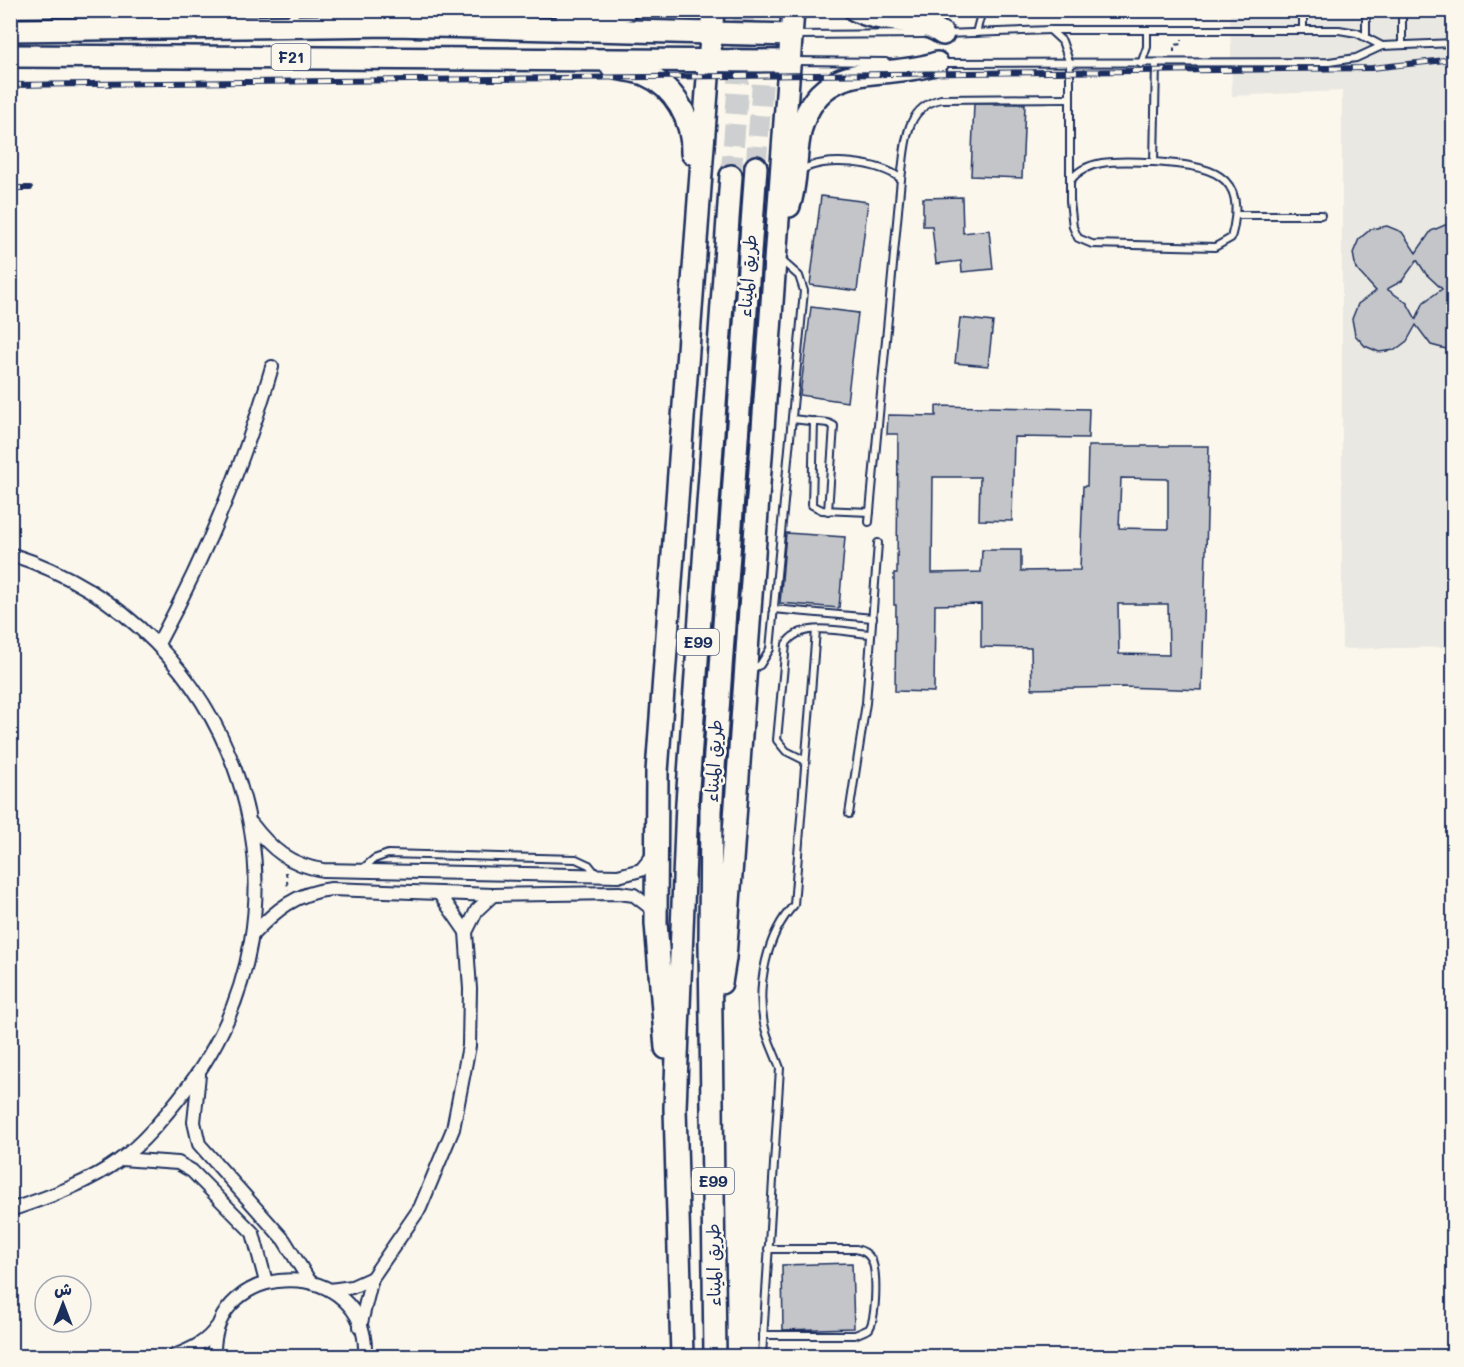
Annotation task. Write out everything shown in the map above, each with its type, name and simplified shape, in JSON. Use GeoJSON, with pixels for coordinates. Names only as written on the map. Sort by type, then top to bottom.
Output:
{"type":"FeatureCollection","features":[{"type":"Feature","properties":{"kind":"highway"},"geometry":{"type":"LineString","coordinates":[[535,27],[548,20],[562,17],[626,10]]}},
{"type":"Feature","properties":{"kind":"highway"},"geometry":{"type":"LineString","coordinates":[[675,1108],[668,1063],[656,912],[657,772],[713,10]]}},
{"type":"Feature","properties":{"kind":"highway"},"geometry":{"type":"LineString","coordinates":[[711,1005],[724,968],[793,10]]}},
{"type":"Feature","properties":{"kind":"highway"},"geometry":{"type":"LineString","coordinates":[[855,10],[876,19],[924,23],[943,34]]}},
{"type":"Feature","properties":{"kind":"highway","name":"F21"},"geometry":{"type":"LineString","coordinates":[[10,30],[394,25],[485,18],[535,27],[791,35]]}},
{"type":"Feature","properties":{"kind":"highway","name":"F21"},"geometry":{"type":"LineString","coordinates":[[10,56],[790,61]]}},
{"type":"Feature","properties":{"kind":"highway"},"geometry":{"type":"LineString","coordinates":[[570,58],[644,74],[662,86],[677,101],[691,132],[692,206],[697,223]]}},
{"type":"Feature","properties":{"kind":"highway"},"geometry":{"type":"LineString","coordinates":[[778,224],[792,196],[800,129],[810,108],[824,91],[854,74],[906,70],[938,63]]}},
{"type":"Feature","properties":{"kind":"highway","name":"طريق الميناء"},"geometry":{"type":"LineString","coordinates":[[715,1356],[710,876],[714,746],[756,167]]}},
{"type":"Feature","properties":{"kind":"highway","name":"طريق الميناء"},"geometry":{"type":"LineString","coordinates":[[682,1356],[675,1108],[687,803],[731,176]]}},
{"type":"Feature","properties":{"kind":"street"},"geometry":{"type":"LineString","coordinates":[[158,644],[220,518],[255,424],[272,367]]}},
{"type":"Feature","properties":{"kind":"street"},"geometry":{"type":"LineString","coordinates":[[10,554],[66,576],[111,604],[158,644],[196,694],[219,731],[242,782],[251,823],[255,857],[253,934],[250,954],[231,1015],[200,1073],[143,1139],[121,1159],[79,1184],[10,1210]]}},
{"type":"Feature","properties":{"kind":"street"},"geometry":{"type":"LineString","coordinates":[[251,823],[272,848],[291,861],[323,870],[598,876],[634,873],[647,865],[656,852]]}},
{"type":"Feature","properties":{"kind":"street"},"geometry":{"type":"LineString","coordinates":[[253,934],[275,911],[292,900],[331,889],[493,895],[626,893],[640,899],[656,912]]}},
{"type":"Feature","properties":{"kind":"street"},"geometry":{"type":"LineString","coordinates":[[439,893],[466,932]]}},
{"type":"Feature","properties":{"kind":"street"},"geometry":{"type":"LineString","coordinates":[[360,1327],[372,1278],[420,1208],[453,1129],[469,1046],[470,989],[466,932],[477,910],[493,895]]}},
{"type":"Feature","properties":{"kind":"street"},"geometry":{"type":"LineString","coordinates":[[200,1073],[194,1122],[199,1144],[273,1227],[310,1282]]}},
{"type":"Feature","properties":{"kind":"street"},"geometry":{"type":"LineString","coordinates":[[121,1159],[178,1163],[192,1171],[253,1233],[266,1282]]}},
{"type":"Feature","properties":{"kind":"street"},"geometry":{"type":"LineString","coordinates":[[330,1290],[352,1287],[372,1278]]}},
{"type":"Feature","properties":{"kind":"street"},"geometry":{"type":"LineString","coordinates":[[174,1356],[203,1342],[240,1298],[266,1282],[288,1279],[310,1282],[330,1290],[348,1306],[360,1327],[365,1356]]}},
{"type":"Feature","properties":{"kind":"street"},"geometry":{"type":"LineString","coordinates":[[214,1356],[214,1345],[221,1321]]}},
{"type":"Feature","properties":{"kind":"lane"},"geometry":{"type":"LineString","coordinates":[[281,26],[299,10]]}},
{"type":"Feature","properties":{"kind":"lane"},"geometry":{"type":"LineString","coordinates":[[362,10],[394,25]]}},
{"type":"Feature","properties":{"kind":"lane"},"geometry":{"type":"LineString","coordinates":[[976,33],[982,10]]}},
{"type":"Feature","properties":{"kind":"lane"},"geometry":{"type":"LineString","coordinates":[[1303,10],[1304,30]]}},
{"type":"Feature","properties":{"kind":"lane"},"geometry":{"type":"LineString","coordinates":[[1366,10],[1366,36]]}},
{"type":"Feature","properties":{"kind":"lane"},"geometry":{"type":"LineString","coordinates":[[1402,10],[1402,45]]}},
{"type":"Feature","properties":{"kind":"lane"},"geometry":{"type":"LineString","coordinates":[[791,35],[943,34],[1050,30],[1304,30],[1348,31],[1366,36],[1382,46]]}},
{"type":"Feature","properties":{"kind":"lane"},"geometry":{"type":"LineString","coordinates":[[1050,30],[1062,41],[1070,64],[1070,182],[1073,227],[1078,238],[1092,244],[1215,247],[1231,238],[1238,215],[1234,191],[1216,173],[1194,165],[1154,162],[1088,165],[1076,173],[1070,182]]}},
{"type":"Feature","properties":{"kind":"lane"},"geometry":{"type":"LineString","coordinates":[[1141,64],[1147,47],[1147,30]]}},
{"type":"Feature","properties":{"kind":"lane"},"geometry":{"type":"LineString","coordinates":[[903,62],[1141,64],[1338,61],[1356,58],[1382,46],[1454,43]]}},
{"type":"Feature","properties":{"kind":"lane"},"geometry":{"type":"LineString","coordinates":[[790,61],[892,62]]}},
{"type":"Feature","properties":{"kind":"lane"},"geometry":{"type":"LineString","coordinates":[[1154,162],[1156,63]]}},
{"type":"Feature","properties":{"kind":"lane"},"geometry":{"type":"LineString","coordinates":[[869,522],[902,178],[910,122],[926,104],[941,99],[1070,98]]}},
{"type":"Feature","properties":{"kind":"lane"},"geometry":{"type":"LineString","coordinates":[[796,176],[813,164],[826,162],[882,168],[902,178]]}},
{"type":"Feature","properties":{"kind":"lane"},"geometry":{"type":"LineString","coordinates":[[1238,215],[1321,215]]}},
{"type":"Feature","properties":{"kind":"lane"},"geometry":{"type":"LineString","coordinates":[[746,671],[760,665],[768,655],[804,291],[800,276],[775,256]]}},
{"type":"Feature","properties":{"kind":"lane"},"geometry":{"type":"LineString","coordinates":[[792,419],[830,423],[834,429],[828,511]]}},
{"type":"Feature","properties":{"kind":"lane"},"geometry":{"type":"LineString","coordinates":[[814,421],[811,501],[815,508],[828,511],[870,512]]}},
{"type":"Feature","properties":{"kind":"lane"},"geometry":{"type":"LineString","coordinates":[[849,814],[863,736],[878,543]]}},
{"type":"Feature","properties":{"kind":"lane"},"geometry":{"type":"LineString","coordinates":[[774,609],[873,618]]}},
{"type":"Feature","properties":{"kind":"lane"},"geometry":{"type":"LineString","coordinates":[[762,1356],[780,1068],[764,1024],[763,987],[767,955],[783,917],[794,905],[816,630]]}},
{"type":"Feature","properties":{"kind":"lane"},"geometry":{"type":"LineString","coordinates":[[804,760],[781,748],[776,735],[786,644],[800,631],[871,634]]}},
{"type":"Feature","properties":{"kind":"lane"},"geometry":{"type":"LineString","coordinates":[[763,1335],[855,1335],[869,1329],[874,1316],[874,1267],[866,1253],[851,1249],[768,1249]]}},
{"type":"Feature","properties":{"kind":"path"},"geometry":{"type":"LineString","coordinates":[[1175,63],[1174,45],[1182,44],[1181,30]]}},
{"type":"Feature","properties":{"kind":"path"},"geometry":{"type":"LineString","coordinates":[[291,861],[286,870],[288,892],[292,900]]}},
{"type":"Feature","properties":{"kind":"shaded area"},"geometry":{"type":"Polygon","coordinates":[[[1230,11],[1453,11],[1453,647],[1342,649],[1342,91],[1232,96],[1230,11]]]}},
{"type":"Feature","properties":{"kind":"building"},"geometry":{"type":"Polygon","coordinates":[[[974,104],[1025,104],[1022,178],[971,176],[974,104]]]}},
{"type":"Feature","properties":{"kind":"building"},"geometry":{"type":"Polygon","coordinates":[[[821,196],[868,202],[857,291],[810,285],[821,196]]]}},
{"type":"Feature","properties":{"kind":"building"},"geometry":{"type":"Polygon","coordinates":[[[962,197],[963,233],[989,230],[993,269],[962,272],[961,261],[936,264],[932,226],[923,226],[923,198],[962,197]]]}},
{"type":"Feature","properties":{"kind":"building"},"geometry":{"type":"Polygon","coordinates":[[[1445,225],[1454,225],[1454,351],[1431,345],[1416,325],[1407,341],[1395,350],[1379,352],[1365,346],[1355,335],[1352,319],[1358,304],[1376,291],[1356,269],[1353,253],[1359,239],[1371,229],[1387,226],[1402,232],[1416,253],[1431,231],[1445,225]],[[1417,260],[1402,281],[1387,289],[1407,303],[1416,319],[1424,302],[1442,289],[1426,274],[1417,260]]]}},
{"type":"Feature","properties":{"kind":"building"},"geometry":{"type":"Polygon","coordinates":[[[811,307],[858,313],[847,402],[800,395],[811,307]]]}},
{"type":"Feature","properties":{"kind":"building"},"geometry":{"type":"Polygon","coordinates":[[[960,318],[993,322],[988,366],[955,363],[960,318]]]}},
{"type":"Feature","properties":{"kind":"building"},"geometry":{"type":"Polygon","coordinates":[[[936,406],[1089,409],[1088,438],[1014,437],[1012,521],[979,520],[980,477],[933,477],[932,573],[981,572],[982,550],[1021,550],[1021,571],[1080,570],[1083,486],[1087,486],[1088,446],[1209,446],[1202,690],[1123,687],[1032,689],[1031,648],[981,647],[981,604],[935,605],[934,692],[895,691],[894,573],[897,573],[898,434],[887,434],[888,415],[936,416],[936,406]],[[1121,478],[1119,528],[1168,529],[1168,479],[1121,478]],[[1118,604],[1119,654],[1169,655],[1168,604],[1118,604]]]}},
{"type":"Feature","properties":{"kind":"building"},"geometry":{"type":"Polygon","coordinates":[[[786,533],[845,537],[839,608],[780,603],[786,533]]]}},
{"type":"Feature","properties":{"kind":"building"},"geometry":{"type":"Polygon","coordinates":[[[852,1263],[854,1328],[783,1330],[782,1265],[852,1263]]]}},
{"type":"Feature","properties":{"kind":"tunnel"},"geometry":{"type":"LineString","coordinates":[[731,176],[744,10]]}},
{"type":"Feature","properties":{"kind":"tunnel"},"geometry":{"type":"LineString","coordinates":[[756,167],[768,10]]}},
{"type":"Feature","properties":{"kind":"railway"},"geometry":{"type":"LineString","coordinates":[[10,85],[1372,68],[1454,59]]}},
{"type":"Feature","properties":{"kind":"railway"},"geometry":{"type":"LineString","coordinates":[[10,188],[30,188]]}}]}
